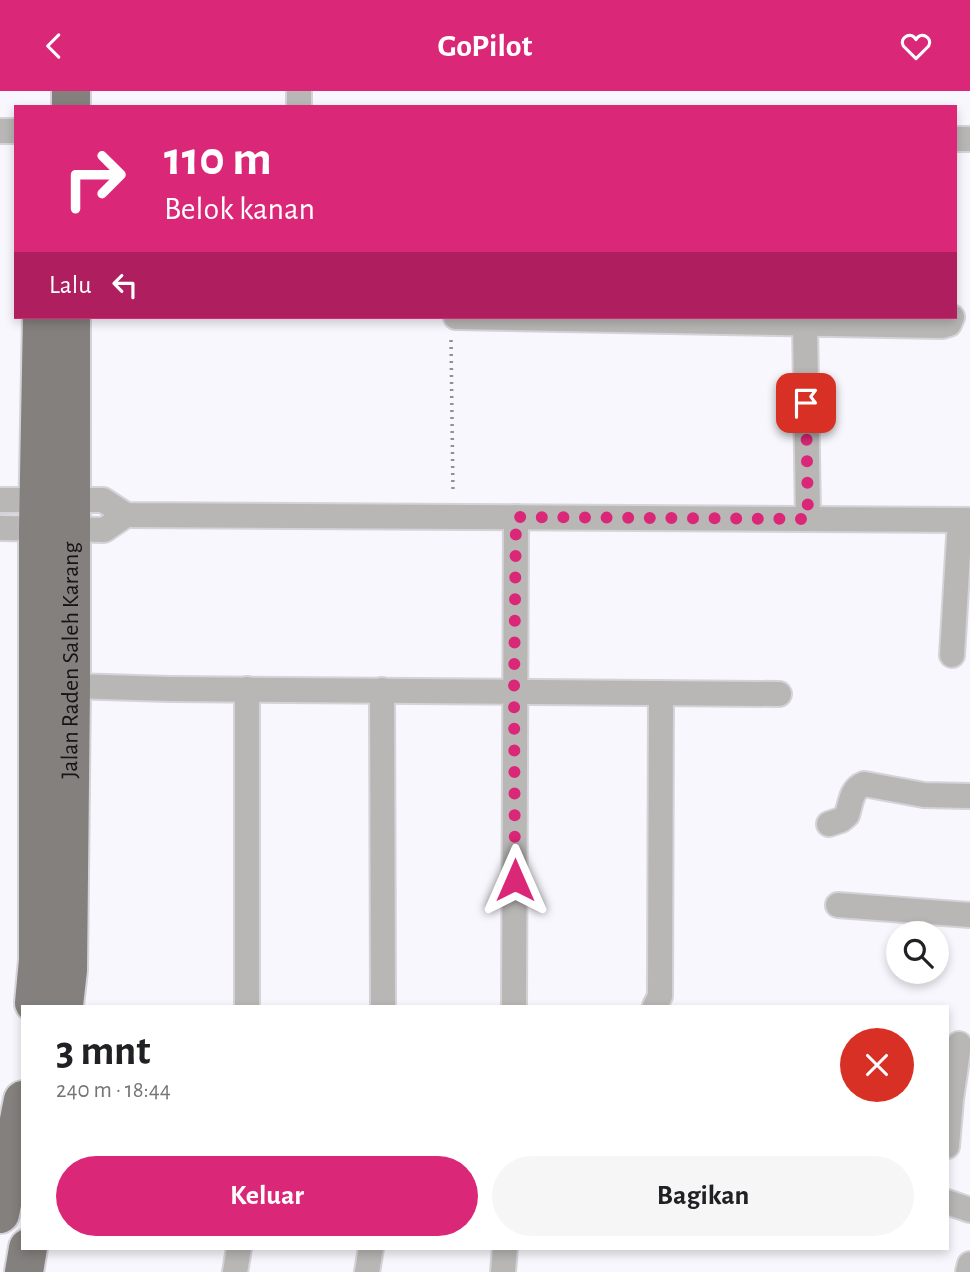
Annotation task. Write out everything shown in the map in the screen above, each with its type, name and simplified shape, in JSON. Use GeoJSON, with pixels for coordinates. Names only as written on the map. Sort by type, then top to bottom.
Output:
{"type":"FeatureCollection","features":[{"type":"Feature","properties":{"kind":"main road","name":"Jalan Raden Saleh Karang"},"geometry":{"type":"LineString","coordinates":[[42,319],[55,515],[71,687],[68,971],[49,1005]]}},
{"type":"Feature","properties":{"kind":"main road","name":"Jalan Raden Saleh Karang"},"geometry":{"type":"LineString","coordinates":[[49,1005],[38,960],[55,515],[71,319]]}},
{"type":"Feature","properties":{"kind":"main road"},"geometry":{"type":"LineString","coordinates":[[0,1214],[21,1110]]}},
{"type":"Feature","properties":{"kind":"main road"},"geometry":{"type":"LineString","coordinates":[[24,1272],[28,1250]]}},
{"type":"Feature","properties":{"kind":"street"},"geometry":{"type":"LineString","coordinates":[[454,323],[942,326],[949,324],[950,319]]}},
{"type":"Feature","properties":{"kind":"street"},"geometry":{"type":"LineString","coordinates":[[805,324],[808,519]]}},
{"type":"Feature","properties":{"kind":"street"},"geometry":{"type":"LineString","coordinates":[[0,500],[55,515]]}},
{"type":"Feature","properties":{"kind":"street"},"geometry":{"type":"LineString","coordinates":[[0,528],[103,501],[126,515],[965,520],[952,655]]}},
{"type":"Feature","properties":{"kind":"street"},"geometry":{"type":"LineString","coordinates":[[514,1005],[516,517]]}},
{"type":"Feature","properties":{"kind":"street"},"geometry":{"type":"LineString","coordinates":[[71,687],[779,694]]}},
{"type":"Feature","properties":{"kind":"street"},"geometry":{"type":"LineString","coordinates":[[247,689],[247,1005]]}},
{"type":"Feature","properties":{"kind":"street"},"geometry":{"type":"LineString","coordinates":[[382,690],[383,1005]]}},
{"type":"Feature","properties":{"kind":"street"},"geometry":{"type":"LineString","coordinates":[[656,1005],[660,996],[660,693]]}},
{"type":"Feature","properties":{"kind":"street"},"geometry":{"type":"LineString","coordinates":[[829,824],[847,815],[853,792],[864,784],[924,795],[970,796]]}},
{"type":"Feature","properties":{"kind":"street"},"geometry":{"type":"LineString","coordinates":[[838,905],[970,915]]}},
{"type":"Feature","properties":{"kind":"street"},"geometry":{"type":"LineString","coordinates":[[949,1139],[960,1100],[959,1044]]}},
{"type":"Feature","properties":{"kind":"street"},"geometry":{"type":"LineString","coordinates":[[949,1203],[970,1210]]}},
{"type":"Feature","properties":{"kind":"street"},"geometry":{"type":"LineString","coordinates":[[235,1272],[239,1250]]}},
{"type":"Feature","properties":{"kind":"street"},"geometry":{"type":"LineString","coordinates":[[368,1272],[371,1250]]}},
{"type":"Feature","properties":{"kind":"street"},"geometry":{"type":"LineString","coordinates":[[503,1272],[505,1250]]}},
{"type":"Feature","properties":{"kind":"street"},"geometry":{"type":"LineString","coordinates":[[968,1272],[970,1264]]}},
{"type":"Feature","properties":{"kind":"path"},"geometry":{"type":"LineString","coordinates":[[453,516],[454,323]]}},
{"type":"Feature","properties":{"kind":"route"},"geometry":{"type":"LineString","coordinates":[[515,880],[516,517],[808,519],[806,403]]}}]}
